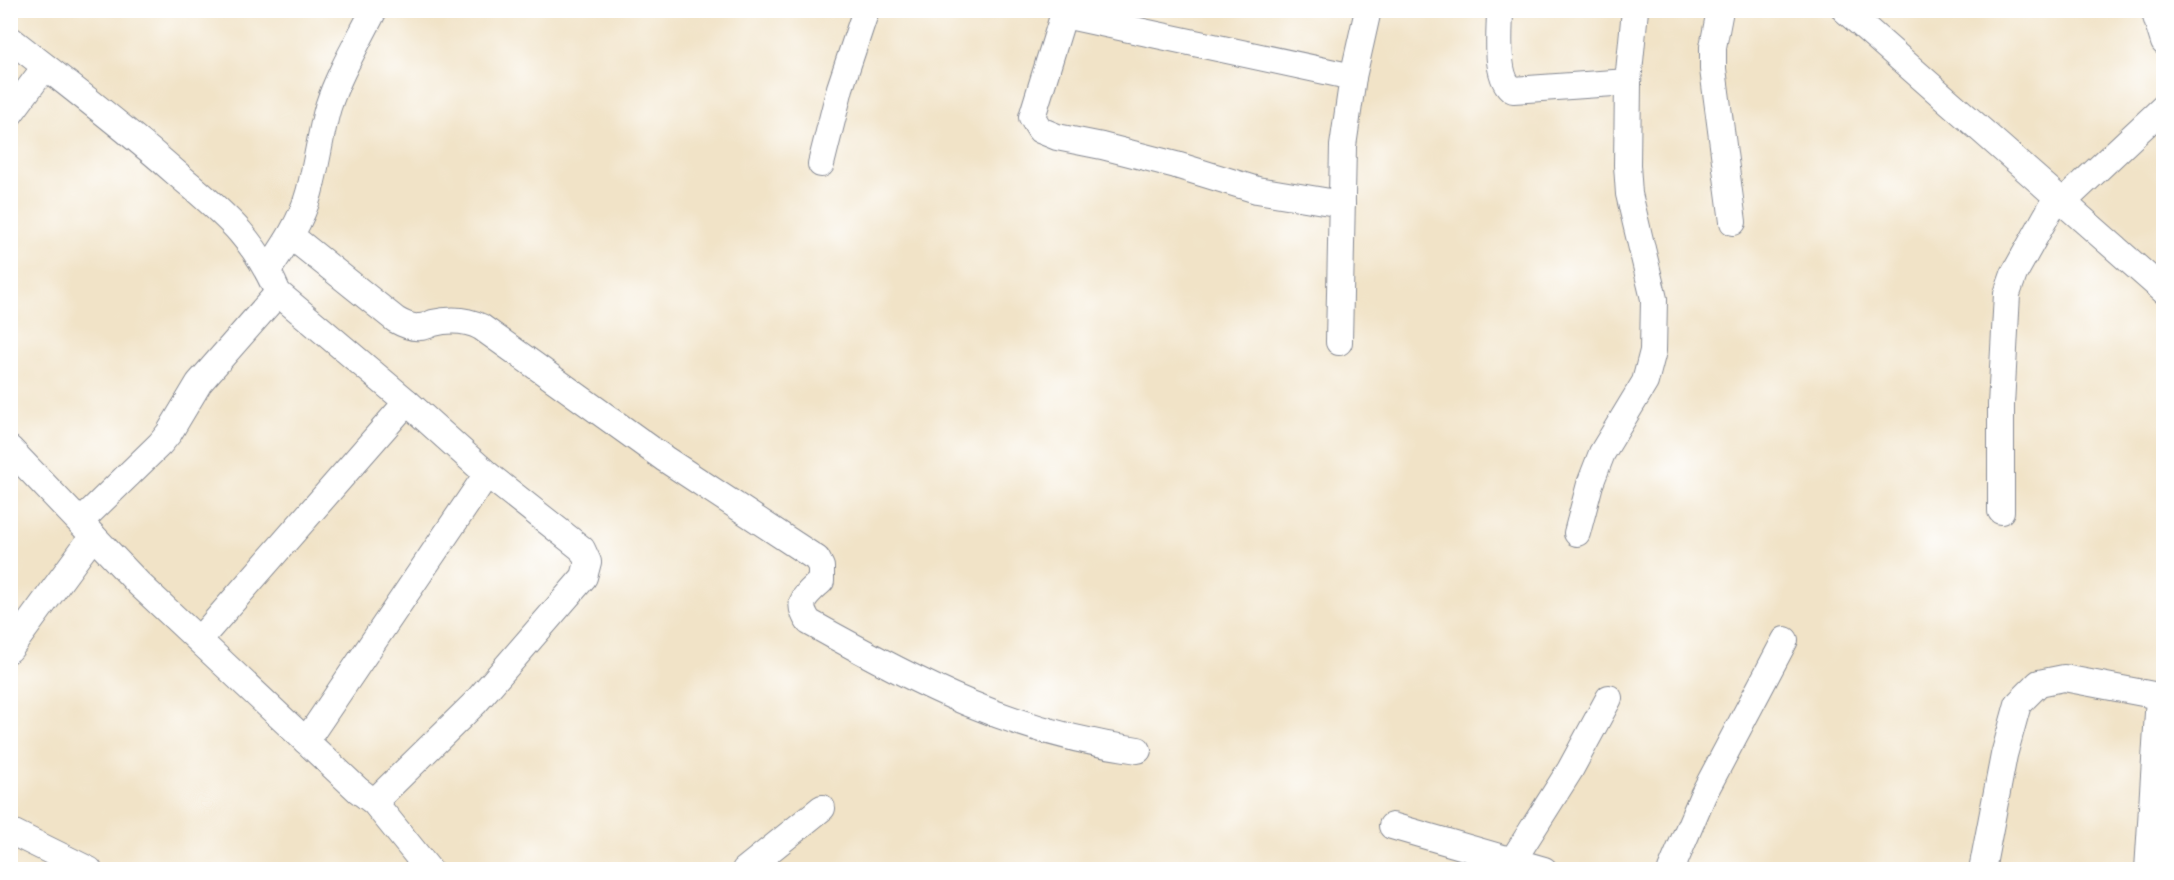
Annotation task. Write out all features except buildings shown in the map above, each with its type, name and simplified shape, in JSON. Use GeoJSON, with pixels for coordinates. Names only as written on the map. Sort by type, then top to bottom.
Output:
{"type":"FeatureCollection","features":[{"type":"Feature","properties":{"kind":"street"},"geometry":{"type":"LineString","coordinates":[[268,270],[291,236],[308,195],[328,107],[345,65],[374,10]]}},
{"type":"Feature","properties":{"kind":"street"},"geometry":{"type":"LineString","coordinates":[[820,164],[840,88],[866,10]]}},
{"type":"Feature","properties":{"kind":"street"},"geometry":{"type":"LineString","coordinates":[[1339,342],[1343,146],[1353,77],[1368,10]]}},
{"type":"Feature","properties":{"kind":"street"},"geometry":{"type":"LineString","coordinates":[[1500,10],[1501,71],[1508,86],[1513,90],[1628,82]]}},
{"type":"Feature","properties":{"kind":"street"},"geometry":{"type":"LineString","coordinates":[[1577,533],[1590,484],[1602,453],[1645,382],[1653,351],[1654,299],[1629,194],[1627,165],[1628,82],[1635,10]]}},
{"type":"Feature","properties":{"kind":"street"},"geometry":{"type":"LineString","coordinates":[[1720,10],[1713,47],[1713,69],[1733,222]]}},
{"type":"Feature","properties":{"kind":"street"},"geometry":{"type":"LineString","coordinates":[[1845,10],[2163,291]]}},
{"type":"Feature","properties":{"kind":"street"},"geometry":{"type":"LineString","coordinates":[[2154,10],[2163,42]]}},
{"type":"Feature","properties":{"kind":"street"},"geometry":{"type":"LineString","coordinates":[[1342,204],[1257,190],[1176,165],[1057,137],[1040,130],[1032,117],[1065,13],[1353,77]]}},
{"type":"Feature","properties":{"kind":"street"},"geometry":{"type":"LineString","coordinates":[[10,39],[134,136],[236,225],[268,270],[278,293],[407,402],[487,474],[582,549],[588,562],[584,577],[475,703],[374,802]]}},
{"type":"Feature","properties":{"kind":"street"},"geometry":{"type":"LineString","coordinates":[[10,114],[45,67]]}},
{"type":"Feature","properties":{"kind":"street"},"geometry":{"type":"LineString","coordinates":[[2001,511],[2001,405],[2007,294],[2014,274],[2060,200],[2163,107]]}},
{"type":"Feature","properties":{"kind":"street"},"geometry":{"type":"LineString","coordinates":[[291,236],[396,320],[408,326],[420,327],[437,322],[459,320],[480,327],[665,459],[817,559],[821,567],[821,581],[802,601],[801,611],[809,622],[909,677],[956,699],[1015,722],[1050,733],[1138,750]]}},
{"type":"Feature","properties":{"kind":"street"},"geometry":{"type":"LineString","coordinates":[[10,649],[87,529],[169,433],[200,383],[278,293]]}},
{"type":"Feature","properties":{"kind":"street"},"geometry":{"type":"LineString","coordinates":[[199,640],[407,402]]}},
{"type":"Feature","properties":{"kind":"street"},"geometry":{"type":"LineString","coordinates":[[10,449],[139,584],[374,802],[429,870]]}},
{"type":"Feature","properties":{"kind":"street"},"geometry":{"type":"LineString","coordinates":[[306,741],[487,474]]}},
{"type":"Feature","properties":{"kind":"street"},"geometry":{"type":"LineString","coordinates":[[1671,870],[1703,795],[1785,640]]}},
{"type":"Feature","properties":{"kind":"street"},"geometry":{"type":"LineString","coordinates":[[1982,870],[2004,755],[2018,704],[2039,683],[2064,678],[2161,697],[2148,844],[2148,870]]}},
{"type":"Feature","properties":{"kind":"street"},"geometry":{"type":"LineString","coordinates":[[1513,860],[1570,771],[1609,698]]}},
{"type":"Feature","properties":{"kind":"street"},"geometry":{"type":"LineString","coordinates":[[744,870],[822,808]]}},
{"type":"Feature","properties":{"kind":"street"},"geometry":{"type":"LineString","coordinates":[[1392,826],[1544,870]]}},
{"type":"Feature","properties":{"kind":"street"},"geometry":{"type":"LineString","coordinates":[[10,831],[89,870]]}}]}
